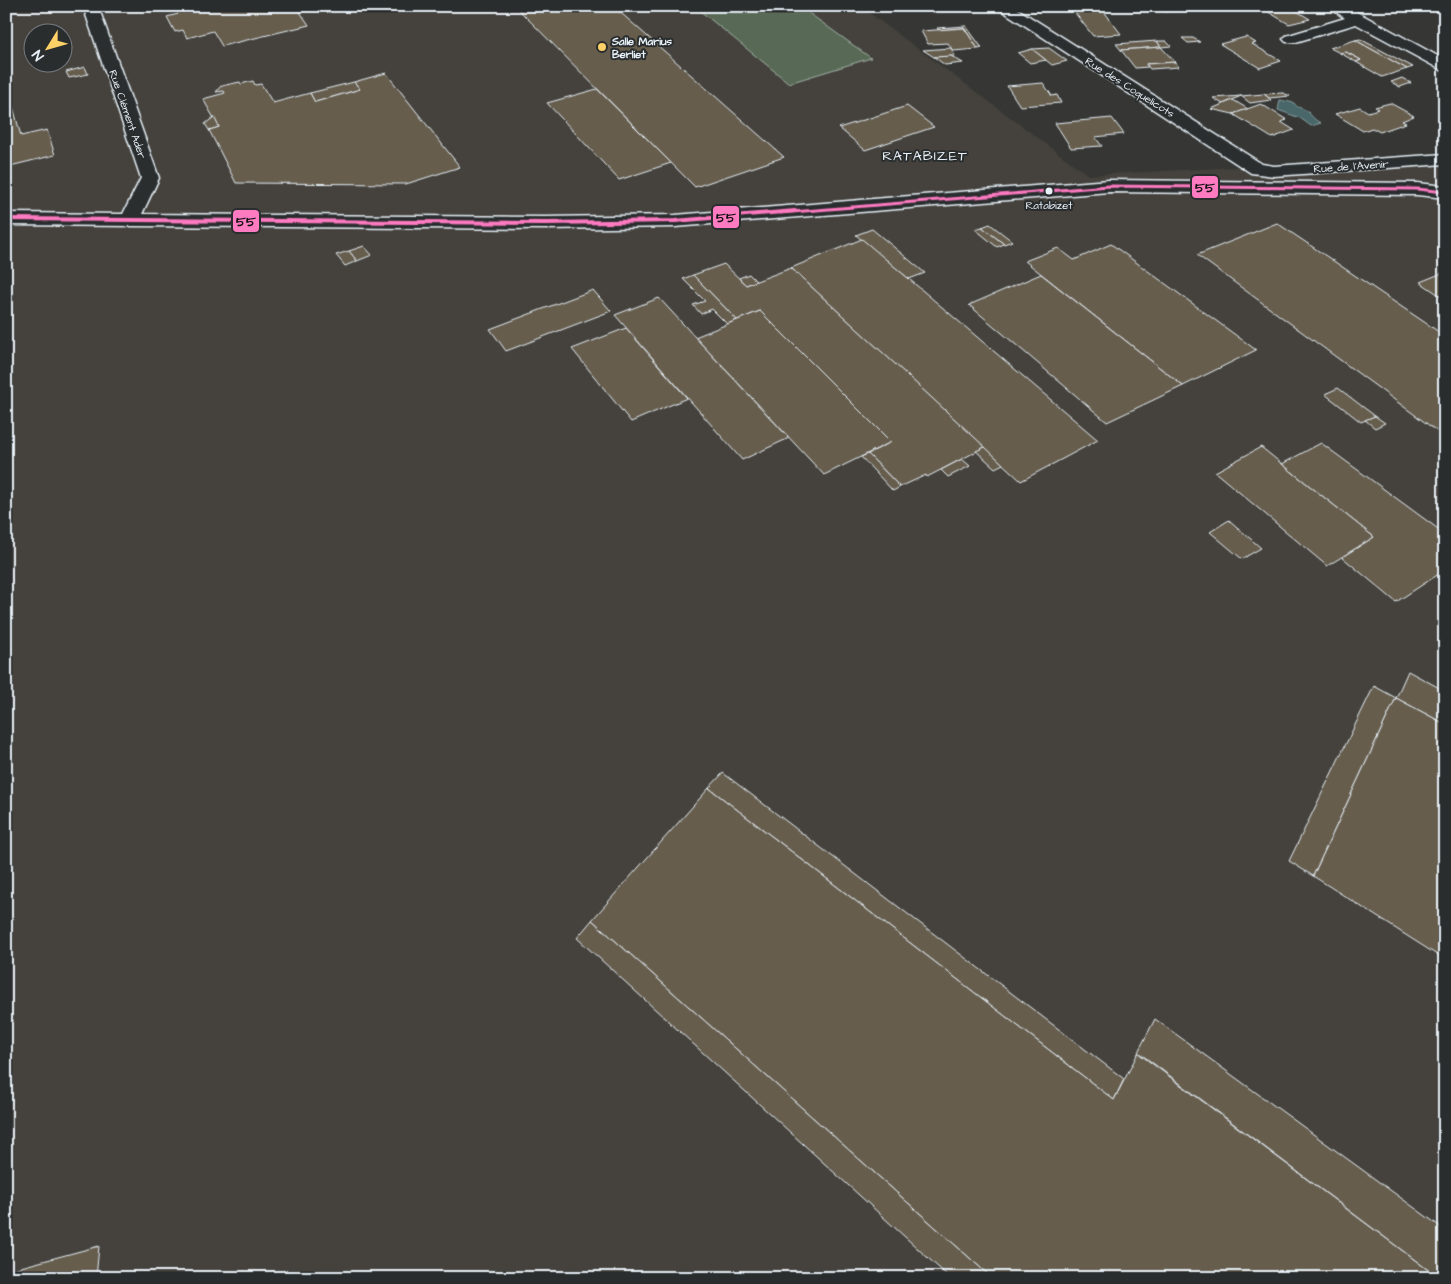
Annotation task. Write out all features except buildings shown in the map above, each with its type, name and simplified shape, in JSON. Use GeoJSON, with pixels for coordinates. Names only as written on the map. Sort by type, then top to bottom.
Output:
{"type":"FeatureCollection","features":[{"type":"Feature","properties":{"kind":"street","name":"Rue Clément Ader"},"geometry":{"type":"LineString","coordinates":[[90,6],[150,178],[130,220]]}},
{"type":"Feature","properties":{"kind":"street","name":"Rue des Coquelicots"},"geometry":{"type":"LineString","coordinates":[[1002,6],[1257,169]]}},
{"type":"Feature","properties":{"kind":"street"},"geometry":{"type":"LineString","coordinates":[[1334,6],[1445,67]]}},
{"type":"Feature","properties":{"kind":"street"},"geometry":{"type":"LineString","coordinates":[[1291,39],[1358,20]]}},
{"type":"Feature","properties":{"kind":"street","name":"Rue de l'Avenir"},"geometry":{"type":"LineString","coordinates":[[1257,169],[1274,172],[1445,159]]}},
{"type":"Feature","properties":{"kind":"street","name":"Rue de l'Avenir"},"geometry":{"type":"LineString","coordinates":[[6,219],[546,223],[675,221],[1109,186],[1417,189],[1445,192]]}},
{"type":"Feature","properties":{"kind":"shaded area"},"geometry":{"type":"Polygon","coordinates":[[[6,6],[860,6],[1088,175],[1445,156],[1445,1278],[6,1278],[6,6]]]}},
{"type":"Feature","properties":{"kind":"green space"},"geometry":{"type":"Polygon","coordinates":[[[694,6],[799,6],[871,58],[789,83],[694,6]]]}},
{"type":"Feature","properties":{"kind":"water"},"geometry":{"type":"Polygon","coordinates":[[[1280,100],[1294,103],[1306,110],[1321,123],[1311,126],[1300,118],[1278,110],[1280,100]]]}},
{"type":"Feature","properties":{"kind":"transit line","name":"55"},"geometry":{"type":"LineString","coordinates":[[6,219],[546,223],[675,221],[1109,186],[1417,189],[1445,192]]}},
{"type":"Feature","properties":{"kind":"place","name":"Salle Marius Berliet"},"geometry":{"type":"Point","coordinates":[602,47]}},
{"type":"Feature","properties":{"kind":"place","name":"Ratabizet"},"geometry":{"type":"Point","coordinates":[1049,191]}},
{"type":"Feature","properties":{"kind":"district","name":"RATABIZET"},"geometry":{"type":"Point","coordinates":[925,155]}}]}
